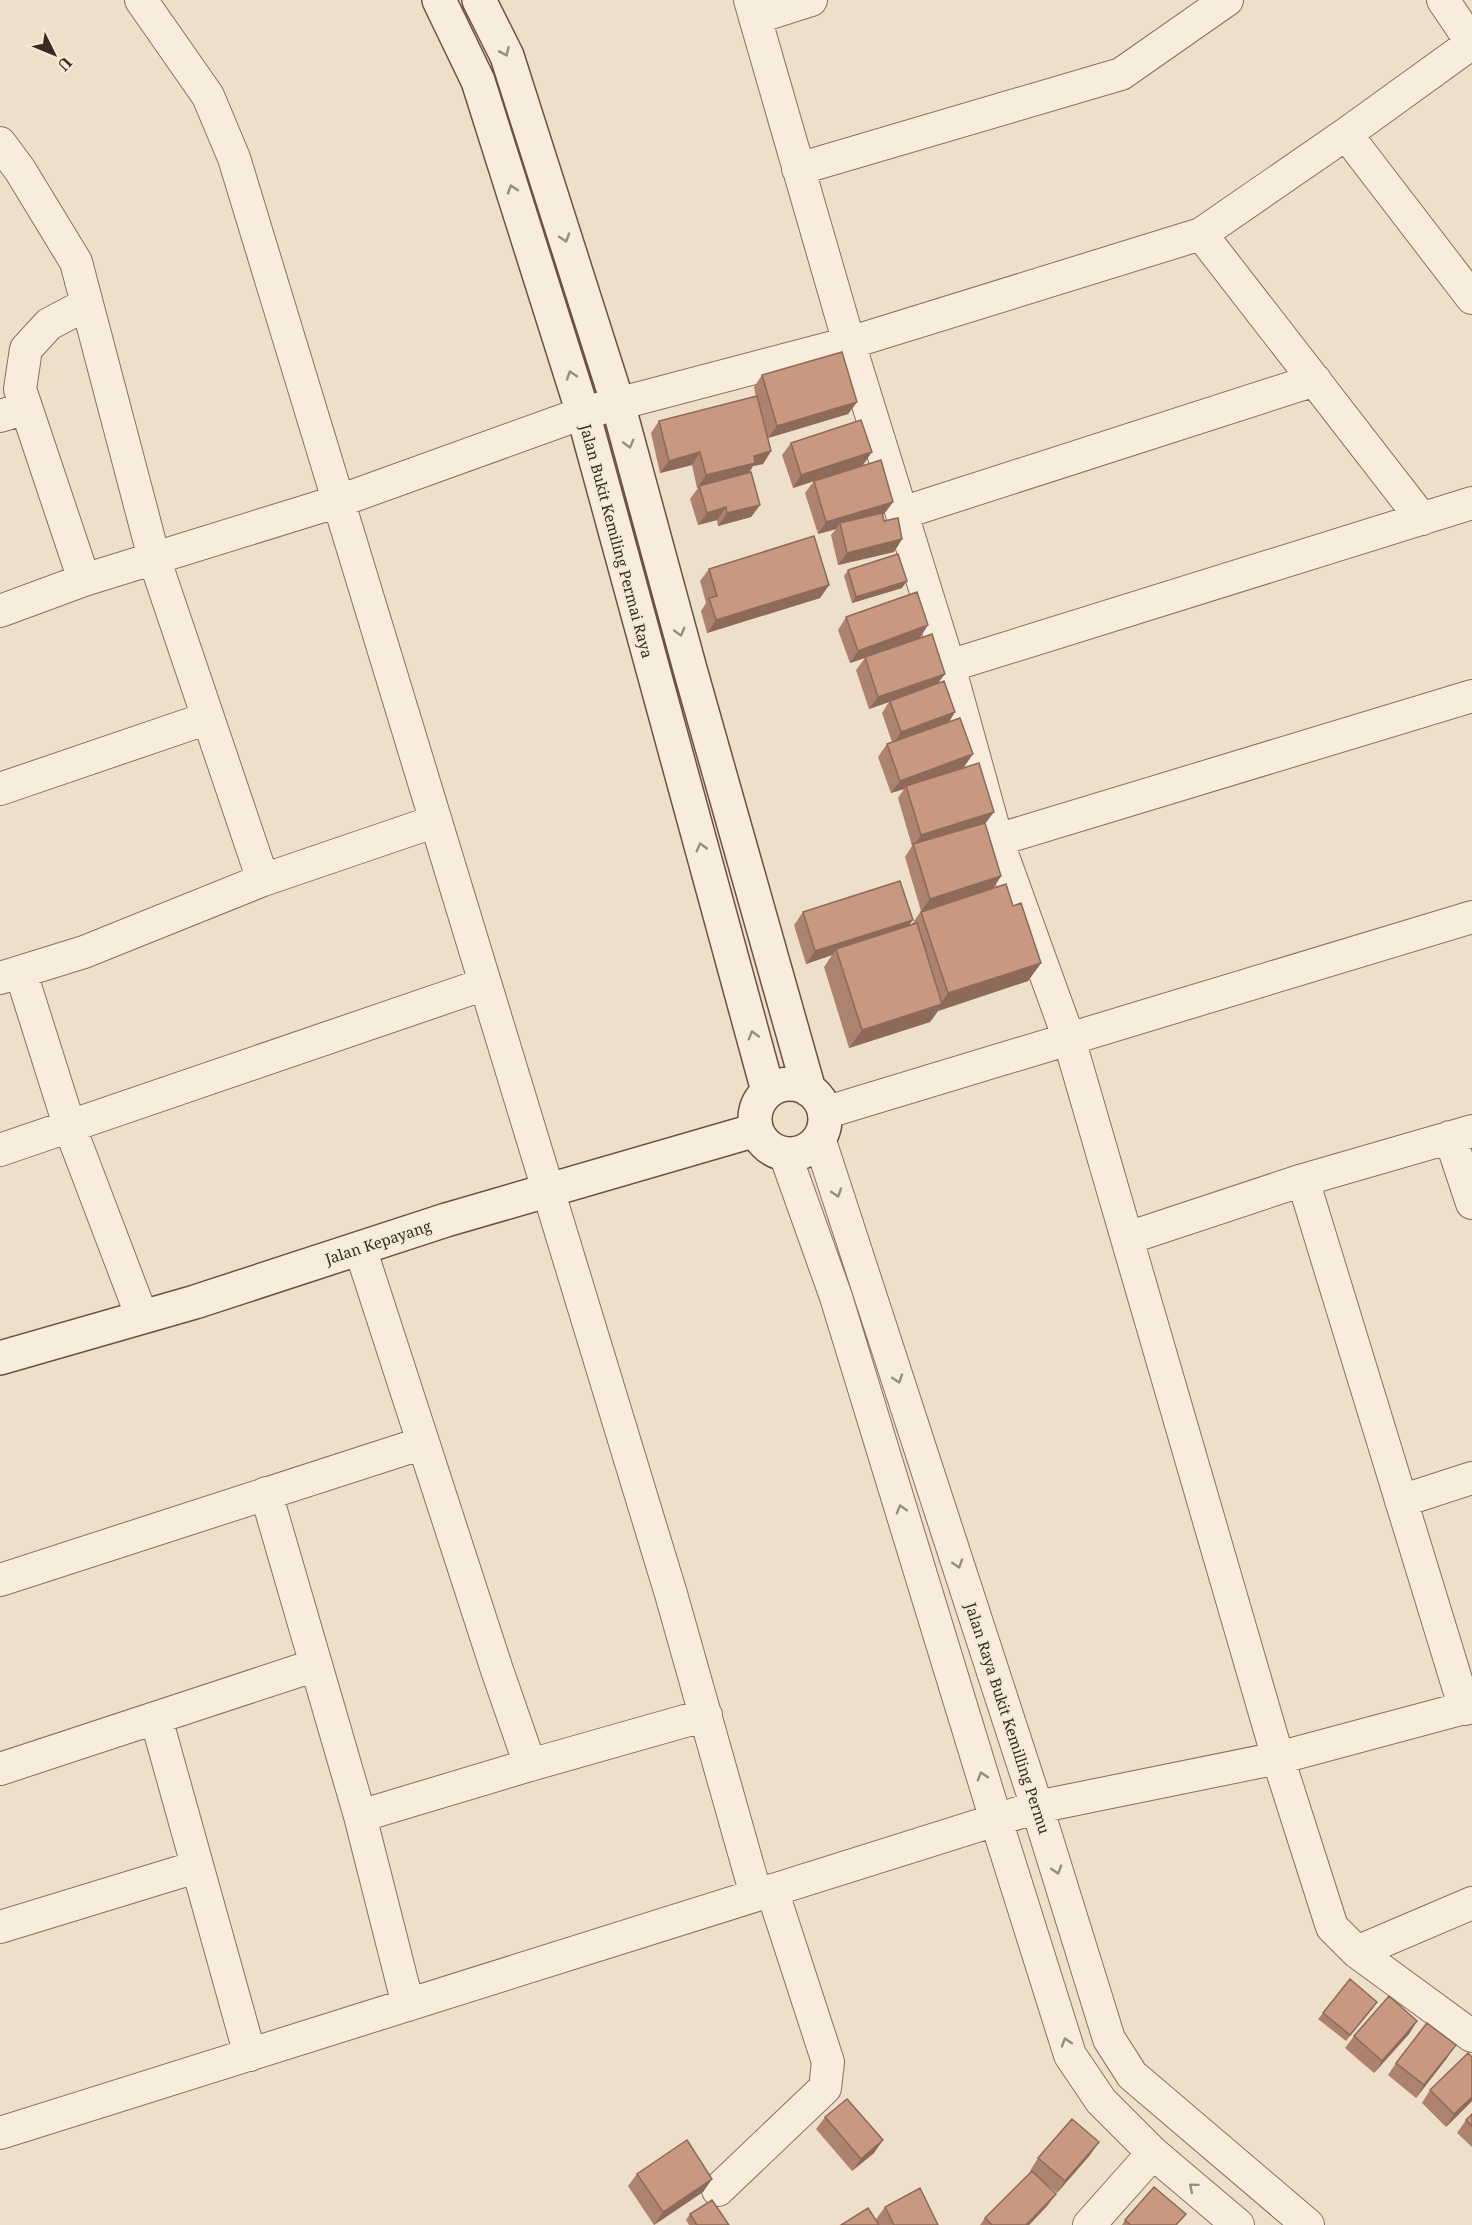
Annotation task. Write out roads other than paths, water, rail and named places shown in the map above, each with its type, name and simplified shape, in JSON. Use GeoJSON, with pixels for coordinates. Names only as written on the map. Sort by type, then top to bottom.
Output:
{"type":"FeatureCollection","features":[{"type":"Feature","properties":{"kind":"street"},"geometry":{"type":"LineString","coordinates":[[141,0],[208,96],[234,158],[668,1583],[706,1715],[764,1893],[828,2062],[825,2088],[718,2190]]}},
{"type":"Feature","properties":{"kind":"street","name":"Jalan Bukit Kemiling Permai Raya"},"geometry":{"type":"LineString","coordinates":[[439,0],[478,81],[582,413],[768,1091]]}},
{"type":"Feature","properties":{"kind":"street"},"geometry":{"type":"LineString","coordinates":[[479,0],[507,56],[618,404],[693,680],[818,1113],[810,1148],[798,1153],[785,1154],[772,1150],[762,1141],[756,1130],[755,1116],[759,1102],[768,1091],[781,1085],[796,1084],[818,1113]]}},
{"type":"Feature","properties":{"kind":"street"},"geometry":{"type":"LineString","coordinates":[[811,0],[752,9],[849,343],[949,666],[997,840],[1069,1039],[1278,1758],[1332,1927],[1357,1952],[1467,2023]]}},
{"type":"Feature","properties":{"kind":"street"},"geometry":{"type":"LineString","coordinates":[[798,169],[1121,74],[1227,0]]}},
{"type":"Feature","properties":{"kind":"street"},"geometry":{"type":"LineString","coordinates":[[0,611],[84,580],[339,501],[582,413],[849,343],[1201,234],[1472,43],[1443,0]]}},
{"type":"Feature","properties":{"kind":"street"},"geometry":{"type":"LineString","coordinates":[[1346,134],[1472,298]]}},
{"type":"Feature","properties":{"kind":"street"},"geometry":{"type":"LineString","coordinates":[[0,143],[20,170],[76,262],[154,558],[263,880]]}},
{"type":"Feature","properties":{"kind":"street"},"geometry":{"type":"LineString","coordinates":[[1201,234],[1422,519]]}},
{"type":"Feature","properties":{"kind":"street"},"geometry":{"type":"LineString","coordinates":[[84,580],[13,412],[20,389],[26,349],[49,324],[87,304]]}},
{"type":"Feature","properties":{"kind":"street"},"geometry":{"type":"LineString","coordinates":[[902,513],[1315,380]]}},
{"type":"Feature","properties":{"kind":"street"},"geometry":{"type":"LineString","coordinates":[[949,666],[1472,503]]}},
{"type":"Feature","properties":{"kind":"street"},"geometry":{"type":"LineString","coordinates":[[997,840],[1472,696]]}},
{"type":"Feature","properties":{"kind":"street"},"geometry":{"type":"LineString","coordinates":[[0,789],[208,718]]}},
{"type":"Feature","properties":{"kind":"street"},"geometry":{"type":"LineString","coordinates":[[142,1317],[10,976],[84,952],[263,880],[436,821]]}},
{"type":"Feature","properties":{"kind":"street"},"geometry":{"type":"LineString","coordinates":[[818,1113],[1472,917]]}},
{"type":"Feature","properties":{"kind":"street"},"geometry":{"type":"LineString","coordinates":[[0,1150],[485,984]]}},
{"type":"Feature","properties":{"kind":"street","name":"Jalan Raya Bukit Kemilling Permu"},"geometry":{"type":"LineString","coordinates":[[818,1113],[1109,2039],[1132,2075],[1308,2225]]}},
{"type":"Feature","properties":{"kind":"street","name":"Jalan Kepayang"},"geometry":{"type":"LineString","coordinates":[[0,1358],[142,1317],[446,1220],[756,1130]]}},
{"type":"Feature","properties":{"kind":"street"},"geometry":{"type":"LineString","coordinates":[[1128,1238],[1303,1180],[1461,1134],[1472,1203]]}},
{"type":"Feature","properties":{"kind":"street"},"geometry":{"type":"LineString","coordinates":[[785,1154],[836,1297],[1070,2055],[1101,2101],[1153,2153],[1238,2225]]}},
{"type":"Feature","properties":{"kind":"street"},"geometry":{"type":"LineString","coordinates":[[0,2133],[1037,1807],[1278,1758],[1468,1708],[1401,1501],[1303,1180]]}},
{"type":"Feature","properties":{"kind":"street"},"geometry":{"type":"LineString","coordinates":[[360,1248],[530,1765]]}},
{"type":"Feature","properties":{"kind":"street"},"geometry":{"type":"LineString","coordinates":[[0,1580],[423,1443]]}},
{"type":"Feature","properties":{"kind":"street"},"geometry":{"type":"LineString","coordinates":[[1401,1501],[1472,1478]]}},
{"type":"Feature","properties":{"kind":"street"},"geometry":{"type":"LineString","coordinates":[[266,1494],[360,1816],[408,2005]]}},
{"type":"Feature","properties":{"kind":"street"},"geometry":{"type":"LineString","coordinates":[[0,1769],[316,1665]]}},
{"type":"Feature","properties":{"kind":"street"},"geometry":{"type":"LineString","coordinates":[[360,1816],[706,1715]]}},
{"type":"Feature","properties":{"kind":"street"},"geometry":{"type":"LineString","coordinates":[[156,1718],[250,2055]]}},
{"type":"Feature","properties":{"kind":"street"},"geometry":{"type":"LineString","coordinates":[[0,1928],[196,1867]]}},
{"type":"Feature","properties":{"kind":"street"},"geometry":{"type":"LineString","coordinates":[[1357,1952],[1472,1903]]}},
{"type":"Feature","properties":{"kind":"street"},"geometry":{"type":"LineString","coordinates":[[1089,2225],[1153,2153]]}}]}
